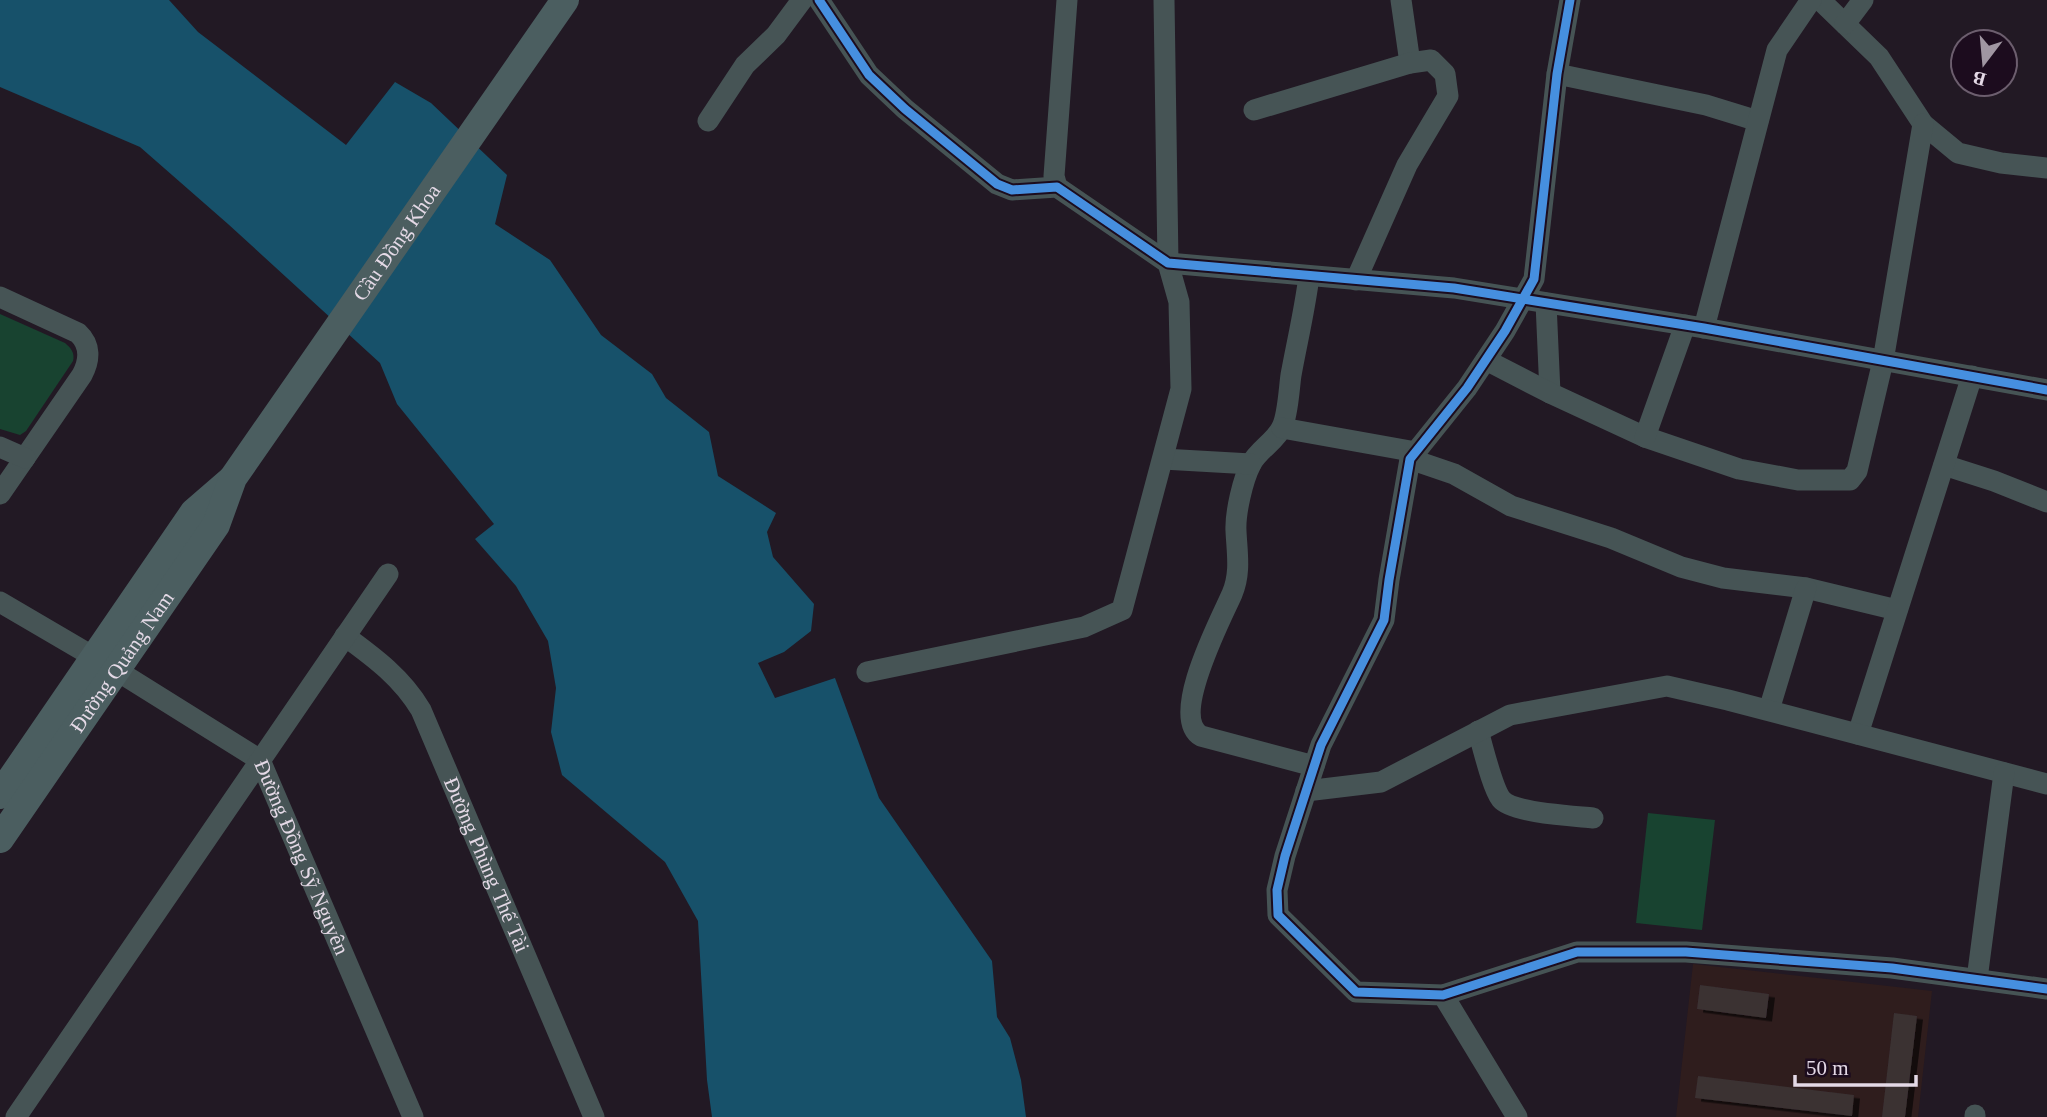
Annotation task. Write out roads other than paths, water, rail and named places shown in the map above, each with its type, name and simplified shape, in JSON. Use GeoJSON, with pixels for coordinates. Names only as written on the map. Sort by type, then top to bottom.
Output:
{"type":"FeatureCollection","features":[{"type":"Feature","properties":{"kind":"main road","name":"Cầu Đồng Khoa"},"geometry":{"type":"LineString","coordinates":[[319,354],[565,0]]}},
{"type":"Feature","properties":{"kind":"main road","name":"Đường Quảng Nam"},"geometry":{"type":"LineString","coordinates":[[0,839],[194,512],[233,478],[319,354]]}},
{"type":"Feature","properties":{"kind":"main road","name":"Đường Quảng Nam"},"geometry":{"type":"LineString","coordinates":[[0,795],[106,664]]}},
{"type":"Feature","properties":{"kind":"street"},"geometry":{"type":"LineString","coordinates":[[708,121],[745,65],[776,35],[802,0]]}},
{"type":"Feature","properties":{"kind":"street"},"geometry":{"type":"LineString","coordinates":[[820,0],[869,75],[905,109],[997,184],[1012,190],[1057,187],[1168,263],[1454,288],[1695,327],[2047,390]]}},
{"type":"Feature","properties":{"kind":"street"},"geometry":{"type":"LineString","coordinates":[[1057,187],[1054,176],[1060,124],[1067,0]]}},
{"type":"Feature","properties":{"kind":"street"},"geometry":{"type":"LineString","coordinates":[[867,672],[1084,627],[1122,610],[1181,389],[1179,302],[1168,263],[1164,0]]}},
{"type":"Feature","properties":{"kind":"street"},"geometry":{"type":"LineString","coordinates":[[1570,0],[1557,74],[1534,279],[1486,360],[1413,455],[1384,620],[1321,746],[1276,890],[1278,915],[1356,992],[1443,995],[1577,951],[1686,952],[1892,968],[2047,989]]}},
{"type":"Feature","properties":{"kind":"street"},"geometry":{"type":"LineString","coordinates":[[1645,437],[1695,327],[1777,50],[1811,0]]}},
{"type":"Feature","properties":{"kind":"street"},"geometry":{"type":"LineString","coordinates":[[1820,0],[1879,57],[1923,124],[1958,153],[2001,163],[2047,168]]}},
{"type":"Feature","properties":{"kind":"street"},"geometry":{"type":"LineString","coordinates":[[1844,24],[1863,0]]}},
{"type":"Feature","properties":{"kind":"street"},"geometry":{"type":"LineString","coordinates":[[1401,4],[1410,63]]}},
{"type":"Feature","properties":{"kind":"street"},"geometry":{"type":"LineString","coordinates":[[1254,110],[1410,63],[1431,60],[1445,74],[1448,96],[1407,165],[1356,280]]}},
{"type":"Feature","properties":{"kind":"street"},"geometry":{"type":"LineString","coordinates":[[1557,74],[1706,105],[1758,121]]}},
{"type":"Feature","properties":{"kind":"street"},"geometry":{"type":"LineString","coordinates":[[1486,360],[1645,437],[1757,473],[1798,480],[1850,480],[1857,471],[1883,361],[1923,124]]}},
{"type":"Feature","properties":{"kind":"street"},"geometry":{"type":"LineString","coordinates":[[1309,276],[1304,317],[1282,428],[1251,464],[1236,519],[1239,557],[1235,588],[1196,675],[1192,695],[1193,729],[1201,736],[1314,766]]}},
{"type":"Feature","properties":{"kind":"street"},"geometry":{"type":"LineString","coordinates":[[0,297],[69,328],[84,339],[88,348],[87,367],[0,494]]}},
{"type":"Feature","properties":{"kind":"street"},"geometry":{"type":"LineString","coordinates":[[1546,303],[1550,393]]}},
{"type":"Feature","properties":{"kind":"street"},"geometry":{"type":"LineString","coordinates":[[1858,734],[1972,376]]}},
{"type":"Feature","properties":{"kind":"street"},"geometry":{"type":"LineString","coordinates":[[1282,428],[1413,455],[1511,506],[1601,534],[1681,567],[1723,578],[1806,589],[1898,610]]}},
{"type":"Feature","properties":{"kind":"street"},"geometry":{"type":"LineString","coordinates":[[0,447],[25,458]]}},
{"type":"Feature","properties":{"kind":"street"},"geometry":{"type":"LineString","coordinates":[[1163,459],[1251,464]]}},
{"type":"Feature","properties":{"kind":"street"},"geometry":{"type":"LineString","coordinates":[[1944,465],[2047,502]]}},
{"type":"Feature","properties":{"kind":"street"},"geometry":{"type":"LineString","coordinates":[[16,1117],[388,574]]}},
{"type":"Feature","properties":{"kind":"street"},"geometry":{"type":"LineString","coordinates":[[1769,710],[1806,589]]}},
{"type":"Feature","properties":{"kind":"street","name":"Đường Đồng Sỹ Nguyên"},"geometry":{"type":"LineString","coordinates":[[0,602],[260,760],[413,1117]]}},
{"type":"Feature","properties":{"kind":"street","name":"Đường Phùng Thế Tài"},"geometry":{"type":"LineString","coordinates":[[345,636],[391,671],[421,710],[594,1117]]}},
{"type":"Feature","properties":{"kind":"street"},"geometry":{"type":"LineString","coordinates":[[1306,791],[1381,782],[1510,715],[1667,686],[1769,710],[2047,785]]}},
{"type":"Feature","properties":{"kind":"street"},"geometry":{"type":"LineString","coordinates":[[1478,731],[1497,791],[1506,804],[1544,813],[1593,818]]}},
{"type":"Feature","properties":{"kind":"street"},"geometry":{"type":"LineString","coordinates":[[1977,979],[2004,773]]}},
{"type":"Feature","properties":{"kind":"street"},"geometry":{"type":"LineString","coordinates":[[1443,995],[1517,1117]]}},
{"type":"Feature","properties":{"kind":"water"},"geometry":{"type":"Polygon","coordinates":[[[0,0],[169,0],[198,32],[346,145],[395,82],[431,103],[507,175],[495,224],[550,260],[601,335],[652,374],[666,398],[709,432],[718,476],[776,513],[767,532],[773,557],[814,604],[811,631],[784,652],[758,663],[775,698],[835,678],[879,798],[992,961],[997,1017],[1010,1038],[1021,1080],[1026,1117],[712,1117],[707,1080],[698,921],[665,862],[562,775],[551,732],[556,688],[548,641],[516,586],[475,539],[494,524],[397,404],[380,363],[228,224],[140,147],[0,87],[0,0]]]}}]}
